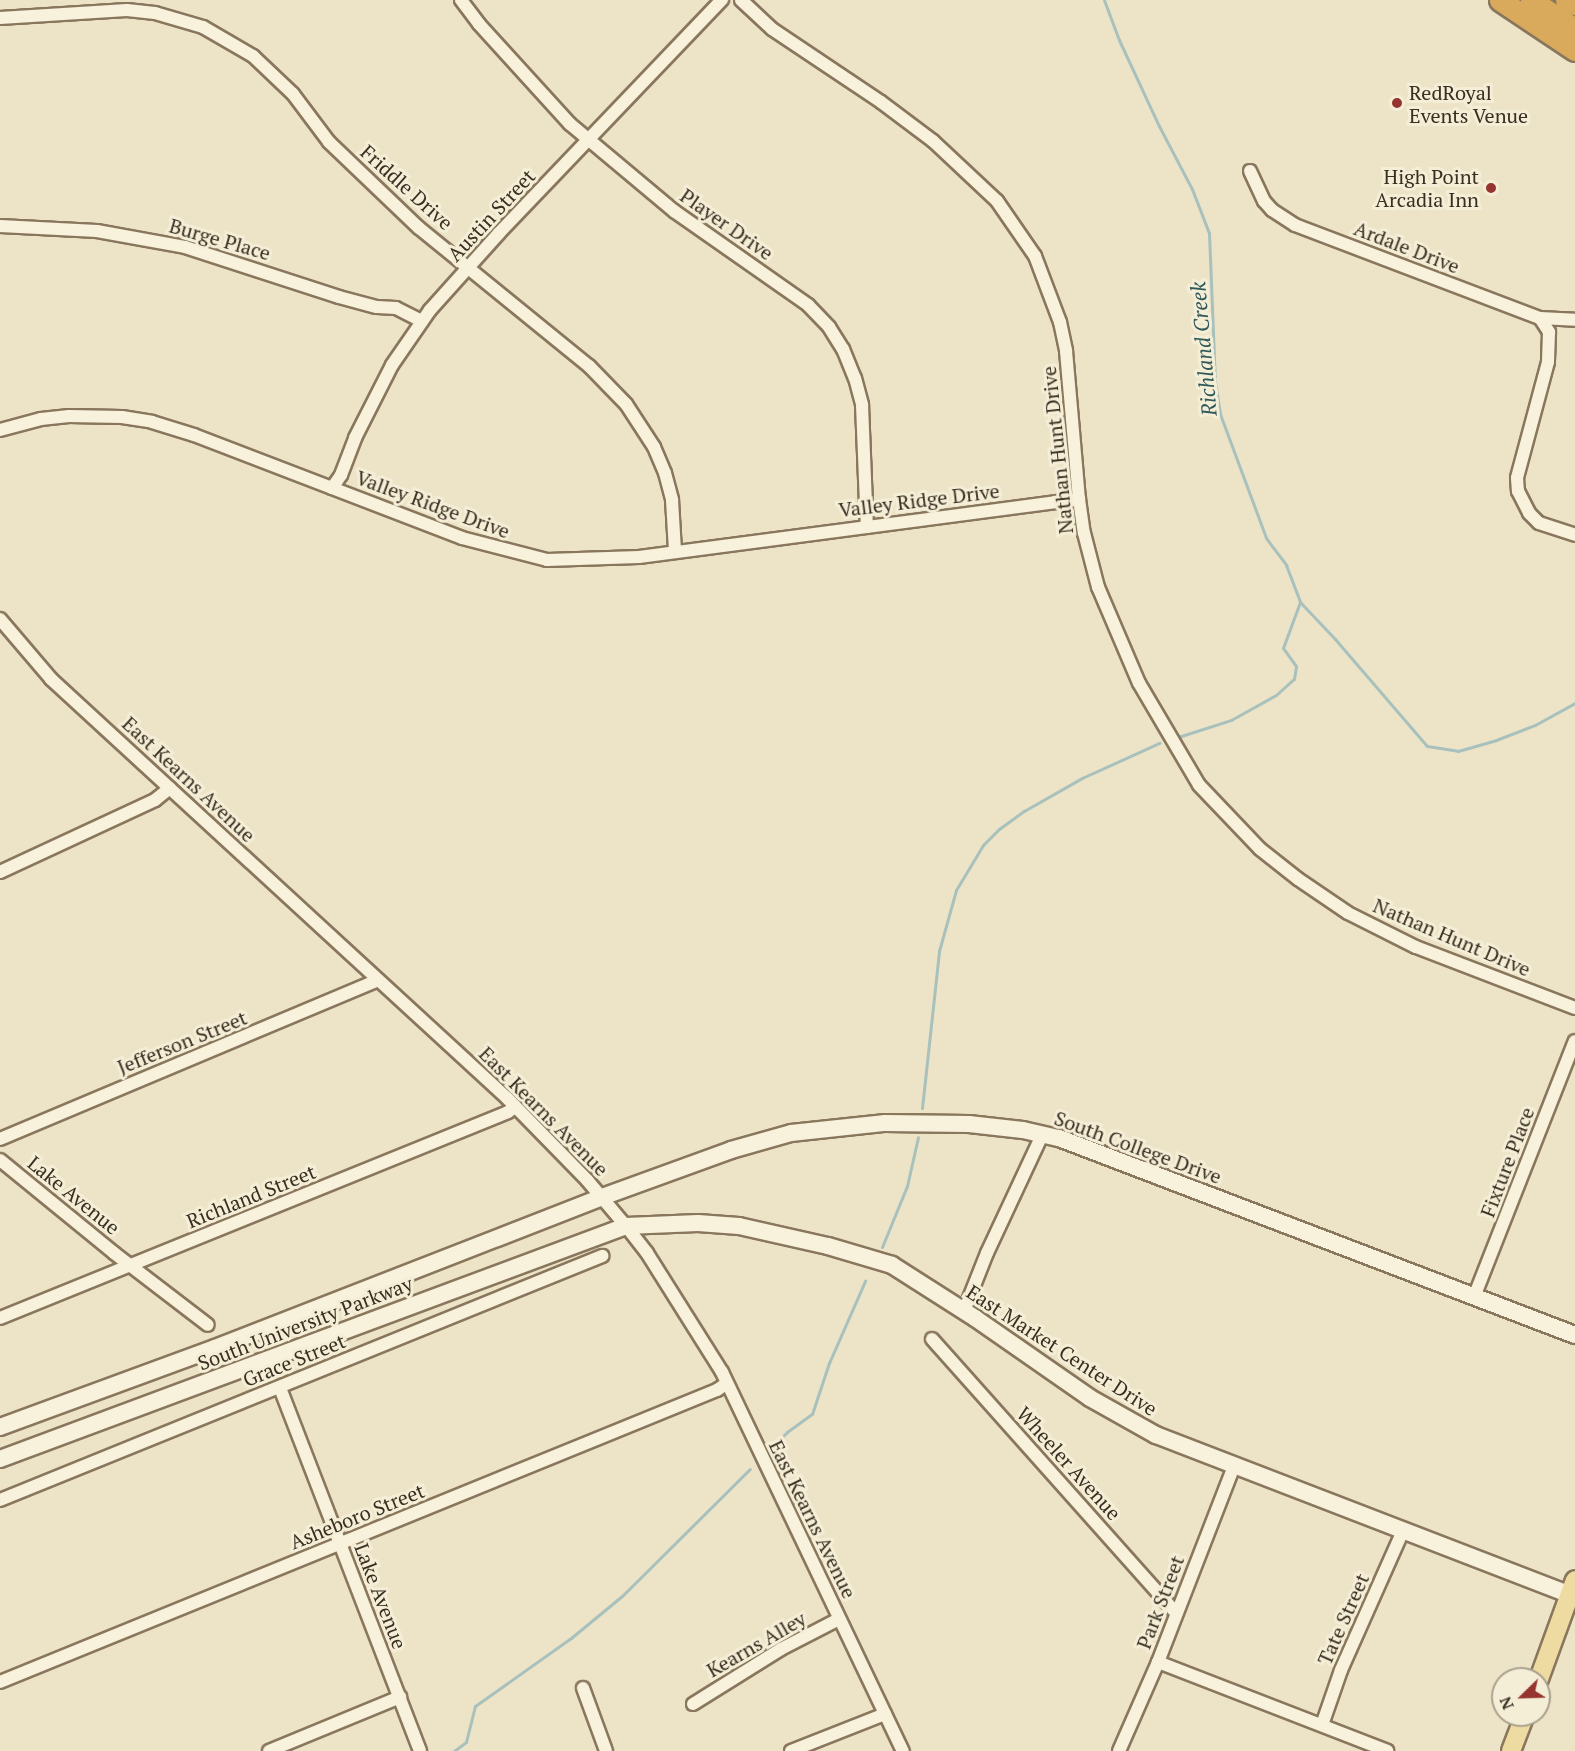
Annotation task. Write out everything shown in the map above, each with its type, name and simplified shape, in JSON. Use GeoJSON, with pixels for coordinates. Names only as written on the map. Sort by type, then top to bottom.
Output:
{"type":"FeatureCollection","features":[{"type":"Feature","properties":{"kind":"highway"},"geometry":{"type":"LineString","coordinates":[[1500,0],[1528,8],[1575,29]]}},
{"type":"Feature","properties":{"kind":"highway"},"geometry":{"type":"LineString","coordinates":[[1566,0],[1575,4]]}},
{"type":"Feature","properties":{"kind":"highway"},"geometry":{"type":"LineString","coordinates":[[1528,8],[1575,50]]}},
{"type":"Feature","properties":{"kind":"highway"},"geometry":{"type":"LineString","coordinates":[[1528,8],[1549,42],[1575,61]]}},
{"type":"Feature","properties":{"kind":"main road","name":"South College Drive"},"geometry":{"type":"LineString","coordinates":[[602,1197],[731,1150],[791,1134],[885,1123],[969,1124],[1059,1138],[1575,1335]]}},
{"type":"Feature","properties":{"kind":"main road","name":"South University Parkway"},"geometry":{"type":"LineString","coordinates":[[0,1426],[240,1339],[602,1197]]}},
{"type":"Feature","properties":{"kind":"main road","name":"East Market Center Drive"},"geometry":{"type":"LineString","coordinates":[[626,1226],[698,1223],[740,1226],[828,1245],[892,1266],[964,1311],[1090,1398],[1156,1435],[1403,1531],[1573,1591]]}},
{"type":"Feature","properties":{"kind":"main road","name":"South University Parkway"},"geometry":{"type":"LineString","coordinates":[[0,1459],[626,1226]]}},
{"type":"Feature","properties":{"kind":"main road"},"geometry":{"type":"LineString","coordinates":[[1544,1667],[1573,1591]]}},
{"type":"Feature","properties":{"kind":"main road"},"geometry":{"type":"LineString","coordinates":[[1511,1751],[1520,1727]]}},
{"type":"Feature","properties":{"kind":"street","name":"Player Drive"},"geometry":{"type":"LineString","coordinates":[[461,0],[529,81],[570,124],[674,211],[808,305],[829,327],[843,349],[855,378],[862,405],[867,527]]}},
{"type":"Feature","properties":{"kind":"street","name":"Austin Street"},"geometry":{"type":"LineString","coordinates":[[332,488],[341,475],[355,438],[392,365],[422,321],[470,267],[722,0]]}},
{"type":"Feature","properties":{"kind":"street","name":"Nathan Hunt Drive"},"geometry":{"type":"LineString","coordinates":[[741,0],[772,29],[881,102],[933,141],[997,201],[1019,231],[1046,279],[1060,322],[1069,372],[1078,499],[1098,587],[1139,683],[1199,785],[1260,849],[1298,879],[1348,913],[1416,947],[1575,1008]]}},
{"type":"Feature","properties":{"kind":"street","name":"Friddle Drive"},"geometry":{"type":"LineString","coordinates":[[0,18],[127,10],[179,18],[226,39],[268,68],[293,94],[330,142],[358,171],[419,228],[590,366],[626,404],[642,426],[665,473],[672,500],[675,551]]}},
{"type":"Feature","properties":{"kind":"street","name":"Ardale Drive"},"geometry":{"type":"LineString","coordinates":[[1250,171],[1264,201],[1285,220],[1540,318],[1575,320]]}},
{"type":"Feature","properties":{"kind":"street","name":"Burge Place"},"geometry":{"type":"LineString","coordinates":[[0,226],[97,231],[185,247],[339,297],[377,307],[396,308],[422,321]]}},
{"type":"Feature","properties":{"kind":"street"},"geometry":{"type":"LineString","coordinates":[[1540,318],[1549,332],[1548,362],[1517,477],[1518,490],[1528,513],[1539,523],[1575,535]]}},
{"type":"Feature","properties":{"kind":"street","name":"Valley Ridge Drive"},"geometry":{"type":"LineString","coordinates":[[0,430],[41,419],[69,416],[112,417],[152,422],[194,435],[462,538],[547,560],[608,560],[1078,499]]}},
{"type":"Feature","properties":{"kind":"street","name":"East Kearns Avenue"},"geometry":{"type":"LineString","coordinates":[[0,619],[51,679],[515,1107],[602,1197],[626,1226],[647,1253],[726,1384],[903,1751]]}},
{"type":"Feature","properties":{"kind":"street"},"geometry":{"type":"LineString","coordinates":[[0,872],[155,800],[170,788]]}},
{"type":"Feature","properties":{"kind":"street","name":"Jefferson Street"},"geometry":{"type":"LineString","coordinates":[[0,1139],[378,980]]}},
{"type":"Feature","properties":{"kind":"street","name":"Fixture Place"},"geometry":{"type":"LineString","coordinates":[[1474,1297],[1575,1041]]}},
{"type":"Feature","properties":{"kind":"street","name":"Richland Street"},"geometry":{"type":"LineString","coordinates":[[0,1318],[508,1112],[515,1107]]}},
{"type":"Feature","properties":{"kind":"street"},"geometry":{"type":"LineString","coordinates":[[964,1311],[987,1252],[1042,1135]]}},
{"type":"Feature","properties":{"kind":"street","name":"Lake Avenue"},"geometry":{"type":"LineString","coordinates":[[0,1160],[208,1325]]}},
{"type":"Feature","properties":{"kind":"street","name":"Grace Street"},"geometry":{"type":"LineString","coordinates":[[0,1500],[602,1256]]}},
{"type":"Feature","properties":{"kind":"street","name":"Wheeler Avenue"},"geometry":{"type":"LineString","coordinates":[[932,1339],[1176,1613]]}},
{"type":"Feature","properties":{"kind":"street","name":"Asheboro Street"},"geometry":{"type":"LineString","coordinates":[[0,1682],[717,1390],[726,1384]]}},
{"type":"Feature","properties":{"kind":"street","name":"Lake Avenue"},"geometry":{"type":"LineString","coordinates":[[280,1388],[420,1751]]}},
{"type":"Feature","properties":{"kind":"street","name":"Park Street"},"geometry":{"type":"LineString","coordinates":[[1119,1751],[1126,1740],[1158,1662],[1234,1467]]}},
{"type":"Feature","properties":{"kind":"street","name":"Tate Street"},"geometry":{"type":"LineString","coordinates":[[1322,1725],[1341,1670],[1403,1531]]}},
{"type":"Feature","properties":{"kind":"street","name":"Kearns Alley"},"geometry":{"type":"LineString","coordinates":[[693,1704],[781,1649],[839,1619]]}},
{"type":"Feature","properties":{"kind":"street"},"geometry":{"type":"LineString","coordinates":[[1158,1662],[1387,1751]]}},
{"type":"Feature","properties":{"kind":"street"},"geometry":{"type":"LineString","coordinates":[[583,1688],[606,1751]]}},
{"type":"Feature","properties":{"kind":"street"},"geometry":{"type":"LineString","coordinates":[[269,1751],[400,1697]]}},
{"type":"Feature","properties":{"kind":"street"},"geometry":{"type":"LineString","coordinates":[[791,1751],[885,1713]]}},
{"type":"Feature","properties":{"kind":"waterway","name":"Richland Creek"},"geometry":{"type":"LineString","coordinates":[[1104,0],[1119,40],[1159,126],[1192,189],[1209,233],[1215,382],[1220,414],[1266,538],[1286,565],[1300,602],[1427,746],[1458,751],[1496,740],[1535,725],[1575,703]]}},
{"type":"Feature","properties":{"kind":"waterway"},"geometry":{"type":"LineString","coordinates":[[1178,737],[1231,720],[1276,695],[1294,679],[1296,666],[1283,648],[1300,602]]}},
{"type":"Feature","properties":{"kind":"waterway"},"geometry":{"type":"LineString","coordinates":[[922,1108],[939,951],[956,890],[983,845],[999,829],[1024,811],[1082,778],[1159,743]]}},
{"type":"Feature","properties":{"kind":"waterway"},"geometry":{"type":"LineString","coordinates":[[882,1247],[907,1186],[918,1137]]}},
{"type":"Feature","properties":{"kind":"waterway"},"geometry":{"type":"LineString","coordinates":[[769,1449],[787,1432],[812,1414],[829,1363],[865,1281]]}},
{"type":"Feature","properties":{"kind":"waterway"},"geometry":{"type":"LineString","coordinates":[[454,1751],[466,1742],[475,1706],[571,1638],[622,1596],[750,1469]]}},
{"type":"Feature","properties":{"kind":"place","name":"RedRoyal Events Venue"},"geometry":{"type":"Point","coordinates":[1397,103]}},
{"type":"Feature","properties":{"kind":"place","name":"High Point Arcadia Inn"},"geometry":{"type":"Point","coordinates":[1491,188]}}]}
